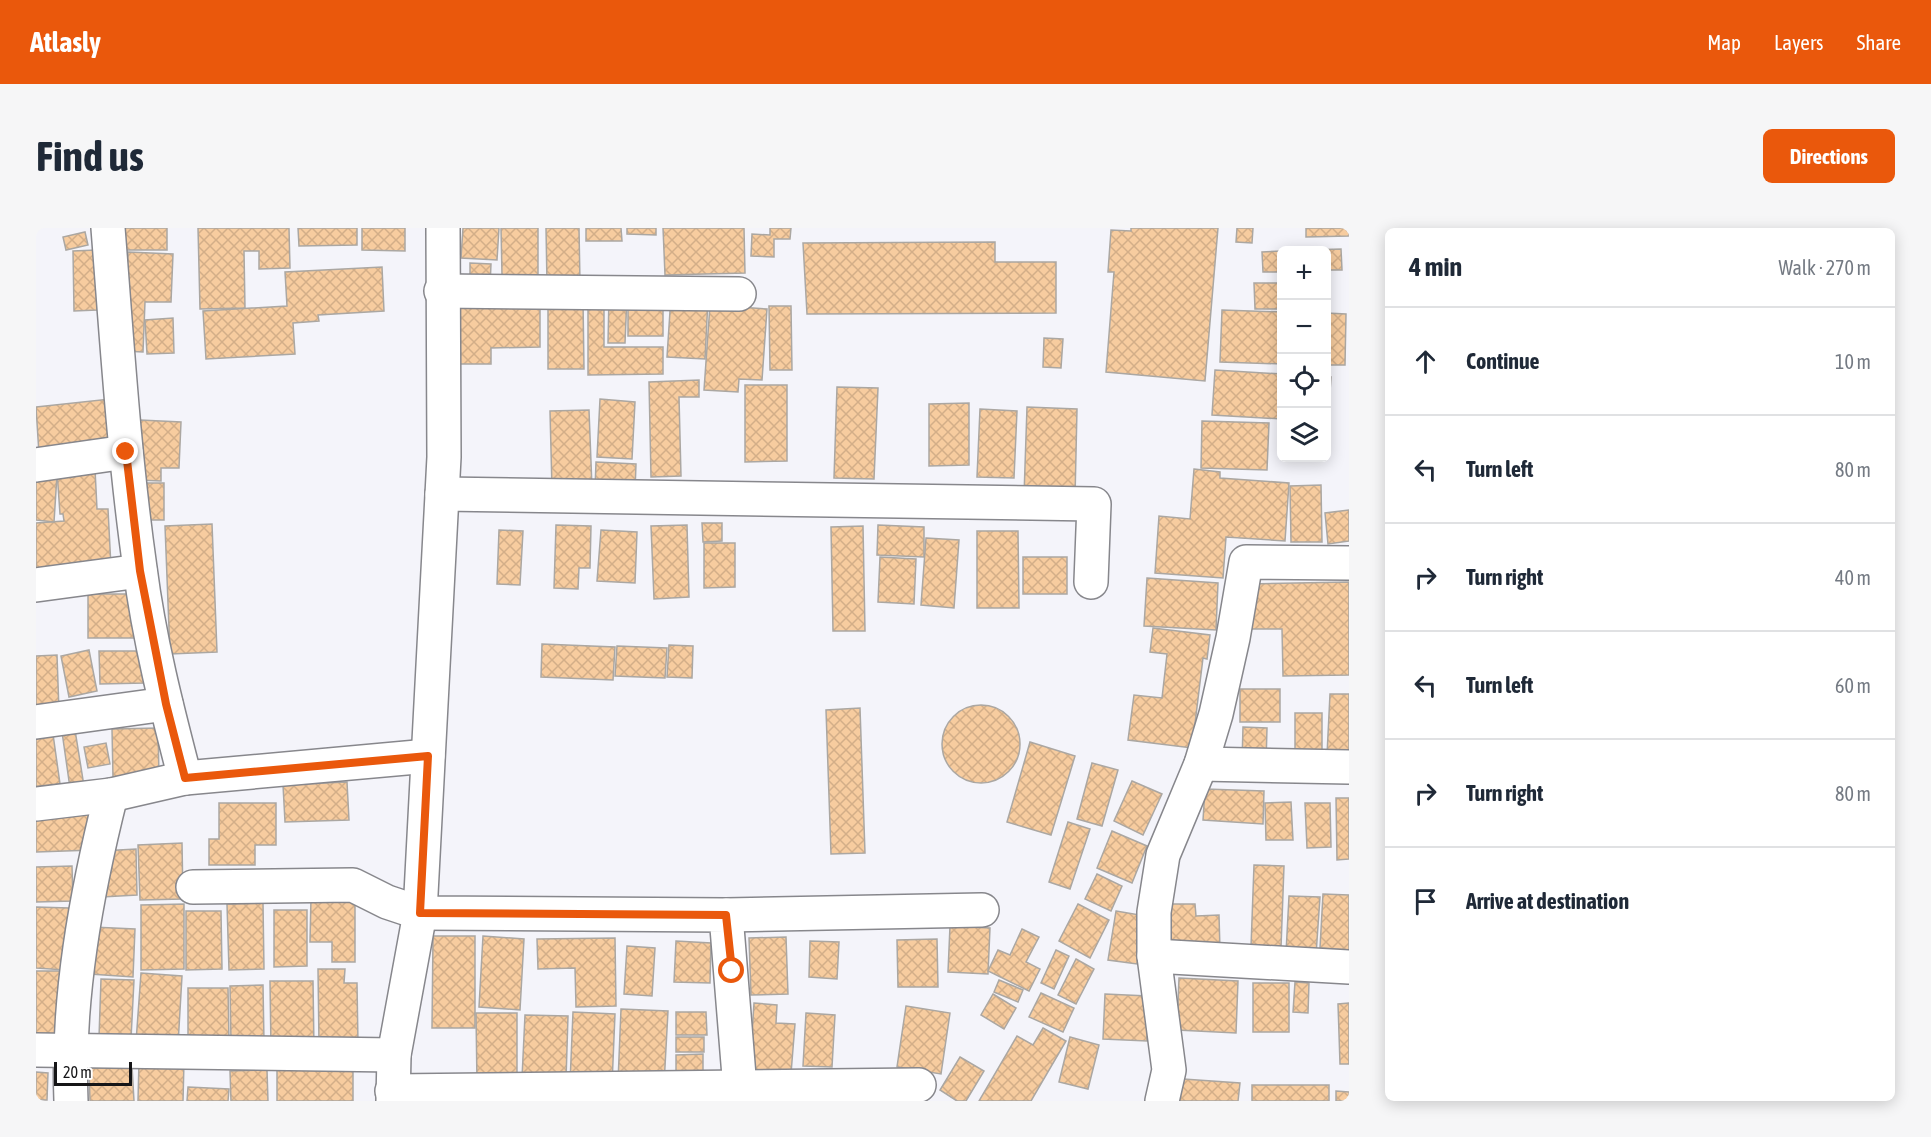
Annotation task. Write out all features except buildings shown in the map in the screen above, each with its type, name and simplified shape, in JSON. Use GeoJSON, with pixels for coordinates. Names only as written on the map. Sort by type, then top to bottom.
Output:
{"type":"FeatureCollection","features":[{"type":"Feature","properties":{"kind":"street"},"geometry":{"type":"LineString","coordinates":[[108,228],[126,452],[140,571],[166,704],[185,778]]}},
{"type":"Feature","properties":{"kind":"street"},"geometry":{"type":"LineString","coordinates":[[443,228],[442,494],[420,913],[394,1054],[392,1096],[741,1095],[919,1085]]}},
{"type":"Feature","properties":{"kind":"street"},"geometry":{"type":"LineString","coordinates":[[441,291],[739,294]]}},
{"type":"Feature","properties":{"kind":"street"},"geometry":{"type":"LineString","coordinates":[[36,465],[126,452]]}},
{"type":"Feature","properties":{"kind":"street"},"geometry":{"type":"LineString","coordinates":[[442,494],[1094,504],[1091,582]]}},
{"type":"Feature","properties":{"kind":"street"},"geometry":{"type":"LineString","coordinates":[[1162,1101],[1169,1070],[1154,956],[1154,912],[1163,855],[1201,764],[1233,638],[1246,562],[1349,563]]}},
{"type":"Feature","properties":{"kind":"street"},"geometry":{"type":"LineString","coordinates":[[36,585],[140,571]]}},
{"type":"Feature","properties":{"kind":"street"},"geometry":{"type":"LineString","coordinates":[[36,722],[166,704]]}},
{"type":"Feature","properties":{"kind":"street"},"geometry":{"type":"LineString","coordinates":[[36,804],[111,795],[185,778],[428,756]]}},
{"type":"Feature","properties":{"kind":"street"},"geometry":{"type":"LineString","coordinates":[[1201,764],[1349,767]]}},
{"type":"Feature","properties":{"kind":"street"},"geometry":{"type":"LineString","coordinates":[[71,1101],[69,1049],[91,875],[111,795]]}},
{"type":"Feature","properties":{"kind":"street"},"geometry":{"type":"LineString","coordinates":[[193,887],[353,885],[387,902],[420,913],[726,915],[982,910]]}},
{"type":"Feature","properties":{"kind":"street"},"geometry":{"type":"LineString","coordinates":[[726,915],[741,1095]]}},
{"type":"Feature","properties":{"kind":"street"},"geometry":{"type":"LineString","coordinates":[[1154,956],[1349,967]]}},
{"type":"Feature","properties":{"kind":"street"},"geometry":{"type":"LineString","coordinates":[[36,1050],[394,1054]]}},
{"type":"Feature","properties":{"kind":"route"},"geometry":{"type":"LineString","coordinates":[[126,452],[140,571],[166,704],[185,778],[428,756],[420,913],[726,915],[732,971]]}}]}
